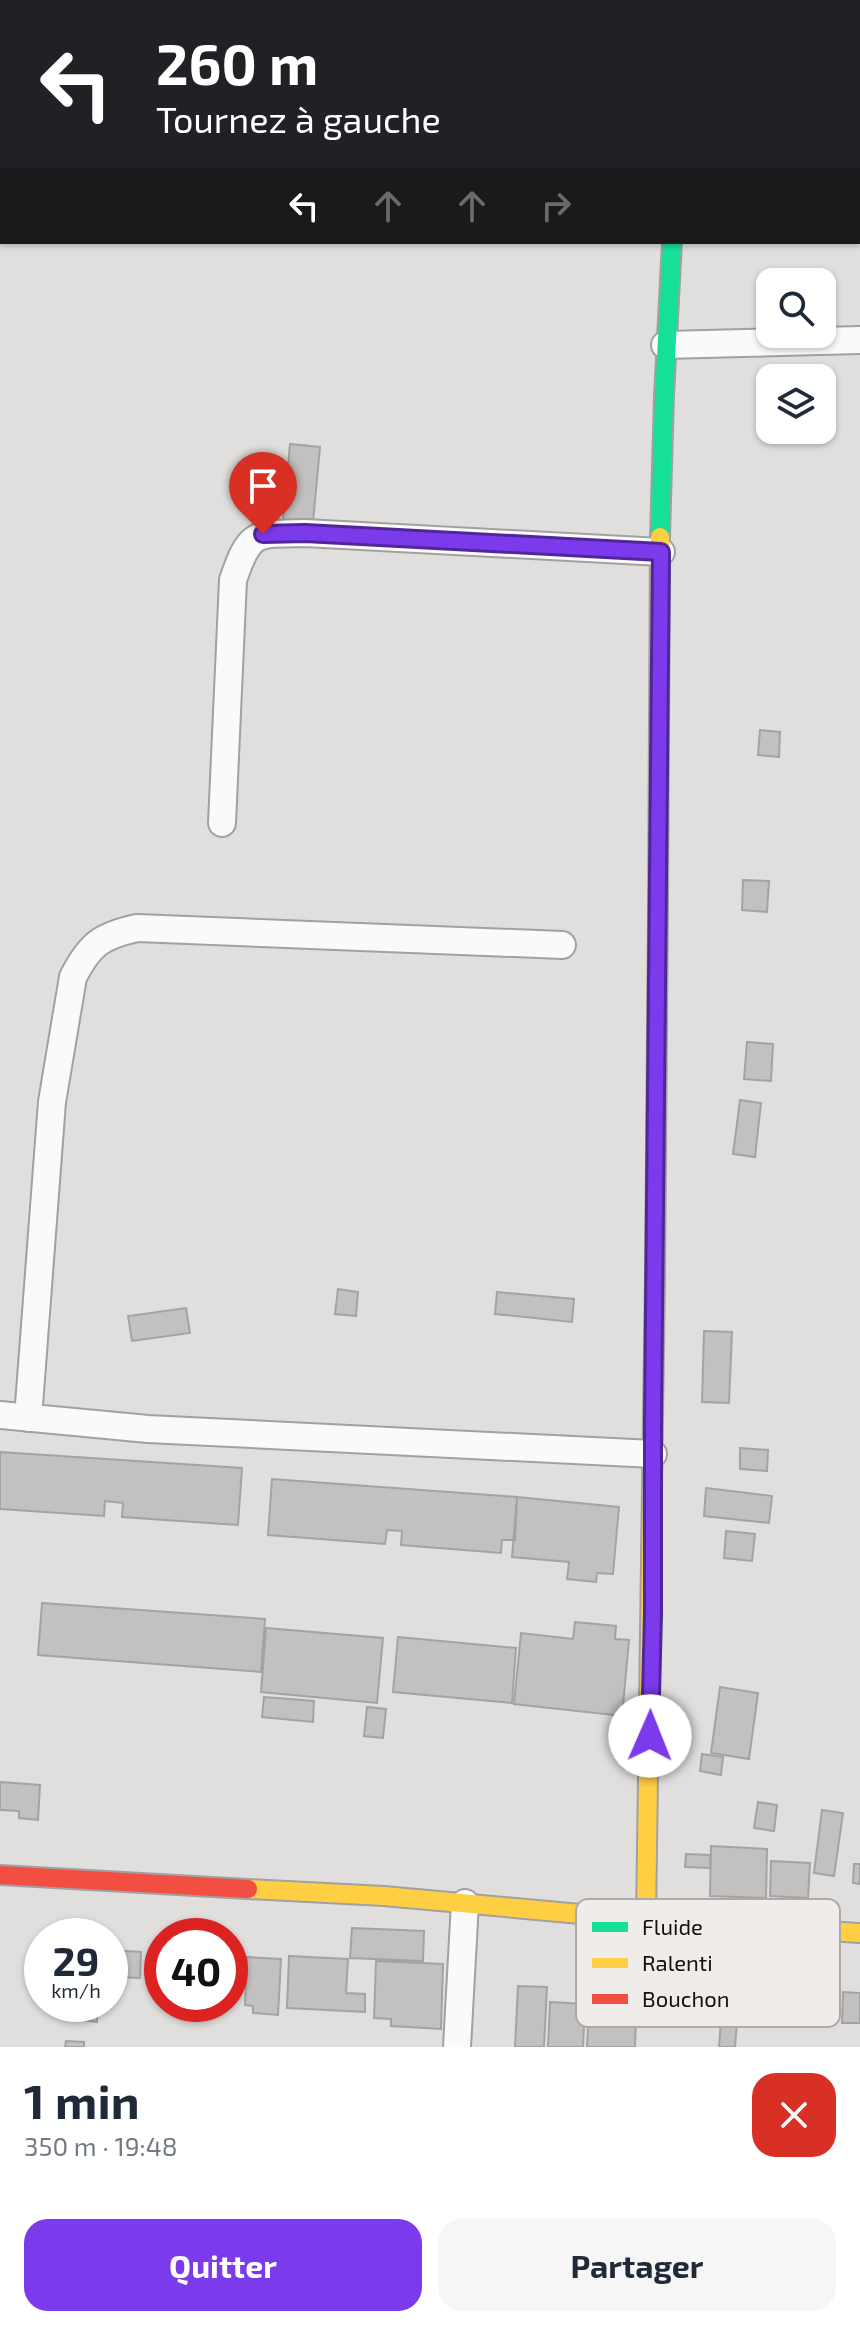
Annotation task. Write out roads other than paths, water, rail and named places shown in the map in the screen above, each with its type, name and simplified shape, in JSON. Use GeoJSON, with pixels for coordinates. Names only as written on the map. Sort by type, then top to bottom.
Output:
{"type":"FeatureCollection","features":[{"type":"Feature","properties":{"kind":"street"},"geometry":{"type":"LineString","coordinates":[[646,1899],[653,1613],[661,552],[665,345],[672,244]]}},
{"type":"Feature","properties":{"kind":"street"},"geometry":{"type":"LineString","coordinates":[[665,345],[860,340]]}},
{"type":"Feature","properties":{"kind":"street"},"geometry":{"type":"LineString","coordinates":[[222,823],[233,580],[243,551],[250,541],[263,534],[305,533],[661,552]]}},
{"type":"Feature","properties":{"kind":"street"},"geometry":{"type":"LineString","coordinates":[[28,1418],[52,1102],[73,977],[93,947],[111,934],[137,928],[562,945]]}},
{"type":"Feature","properties":{"kind":"street"},"geometry":{"type":"LineString","coordinates":[[0,1415],[148,1429],[653,1454]]}},
{"type":"Feature","properties":{"kind":"street"},"geometry":{"type":"LineString","coordinates":[[0,1875],[369,1895],[576,1913]]}},
{"type":"Feature","properties":{"kind":"street"},"geometry":{"type":"LineString","coordinates":[[457,2047],[465,1903]]}},
{"type":"Feature","properties":{"kind":"street"},"geometry":{"type":"LineString","coordinates":[[840,1932],[860,1933]]}}]}
